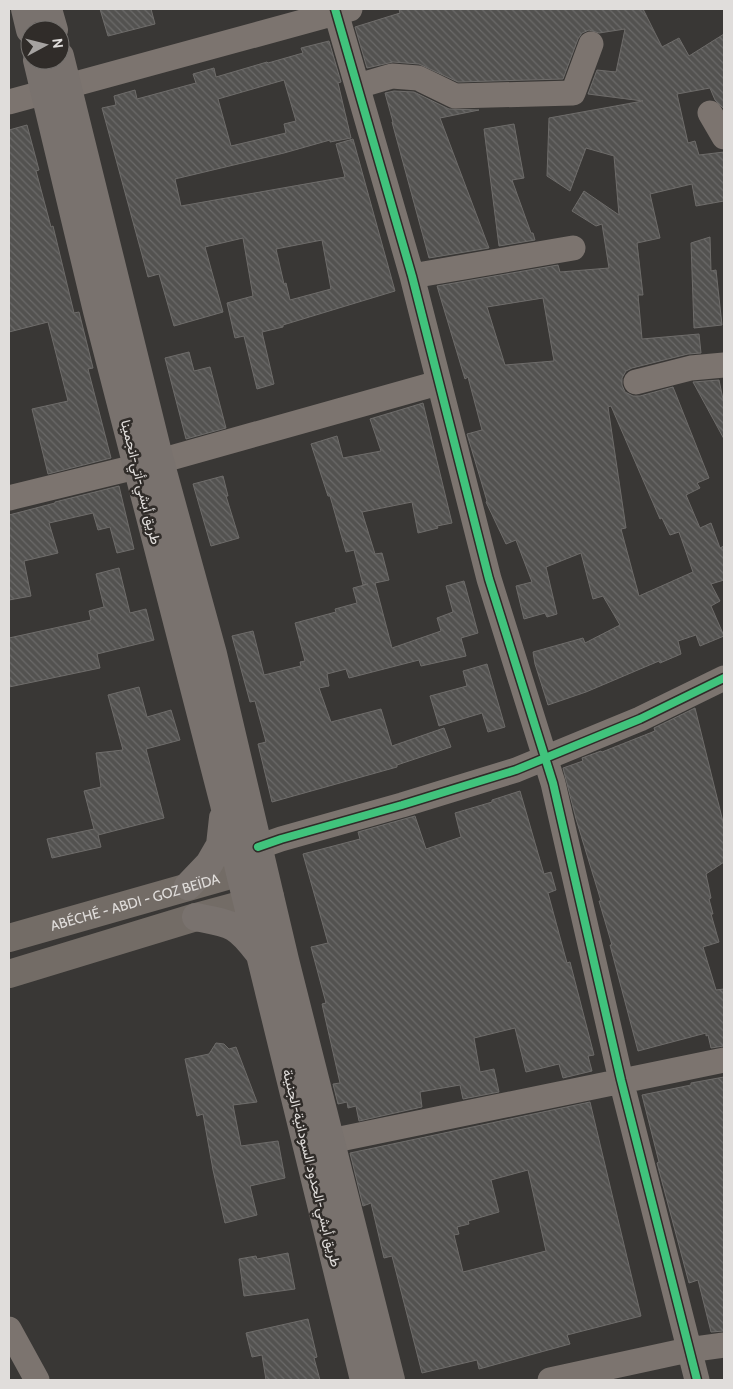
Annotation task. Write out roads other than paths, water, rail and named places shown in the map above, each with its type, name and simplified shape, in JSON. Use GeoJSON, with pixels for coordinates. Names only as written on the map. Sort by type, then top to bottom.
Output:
{"type":"FeatureCollection","features":[{"type":"Feature","properties":{"kind":"highway"},"geometry":{"type":"LineString","coordinates":[[44,70],[56,89],[149,463],[213,654],[259,900],[318,1144],[391,1380]]}},
{"type":"Feature","properties":{"kind":"highway"},"geometry":{"type":"LineString","coordinates":[[56,89],[58,70]]}},
{"type":"Feature","properties":{"kind":"highway","name":"طريق أبشي-أتي-انجمينا"},"geometry":{"type":"LineString","coordinates":[[149,463],[224,804],[253,862]]}},
{"type":"Feature","properties":{"kind":"highway"},"geometry":{"type":"LineString","coordinates":[[188,886],[209,864],[220,845],[224,804]]}},
{"type":"Feature","properties":{"kind":"highway","name":"طريق أبشي-الحدود السودانية-الجنينة"},"geometry":{"type":"LineString","coordinates":[[259,900],[261,956],[318,1144],[364,1380]]}},
{"type":"Feature","properties":{"kind":"highway"},"geometry":{"type":"LineString","coordinates":[[196,917],[228,923],[240,930],[261,956]]}},
{"type":"Feature","properties":{"kind":"main road","name":"ABÉCHÉ - ABDI - GOZ BEÏDA"},"geometry":{"type":"LineString","coordinates":[[9,938],[188,886],[253,862]]}},
{"type":"Feature","properties":{"kind":"main road"},"geometry":{"type":"LineString","coordinates":[[9,974],[196,917],[259,900]]}},
{"type":"Feature","properties":{"kind":"street"},"geometry":{"type":"LineString","coordinates":[[9,102],[340,10],[358,86],[412,276],[489,579],[555,792],[621,1080],[697,1380]]}},
{"type":"Feature","properties":{"kind":"street"},"geometry":{"type":"LineString","coordinates":[[358,86],[392,76],[418,78],[455,96],[573,93],[591,44]]}},
{"type":"Feature","properties":{"kind":"street"},"geometry":{"type":"LineString","coordinates":[[710,113],[724,137]]}},
{"type":"Feature","properties":{"kind":"street"},"geometry":{"type":"LineString","coordinates":[[412,276],[573,248]]}},
{"type":"Feature","properties":{"kind":"street"},"geometry":{"type":"LineString","coordinates":[[636,382],[691,368],[724,365]]}},
{"type":"Feature","properties":{"kind":"street"},"geometry":{"type":"LineString","coordinates":[[9,498],[149,463],[438,383]]}},
{"type":"Feature","properties":{"kind":"street"},"geometry":{"type":"LineString","coordinates":[[253,862],[330,824],[402,805],[546,759],[640,719],[724,678]]}},
{"type":"Feature","properties":{"kind":"street"},"geometry":{"type":"LineString","coordinates":[[318,1144],[724,1060]]}},
{"type":"Feature","properties":{"kind":"street"},"geometry":{"type":"LineString","coordinates":[[9,1329],[37,1380]]}},
{"type":"Feature","properties":{"kind":"street"},"geometry":{"type":"LineString","coordinates":[[550,1380],[688,1350],[724,1345]]}}]}
